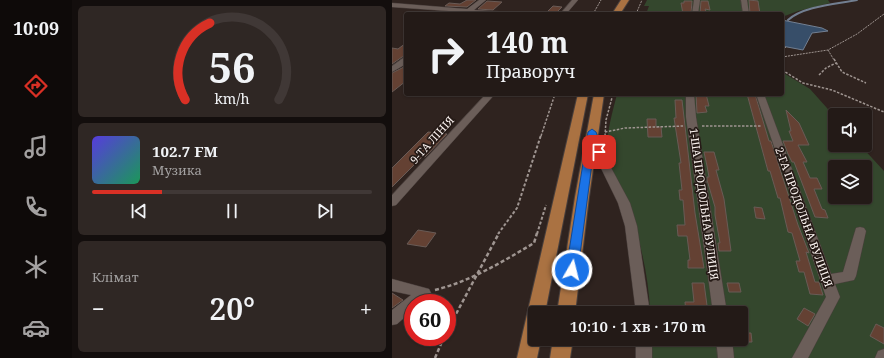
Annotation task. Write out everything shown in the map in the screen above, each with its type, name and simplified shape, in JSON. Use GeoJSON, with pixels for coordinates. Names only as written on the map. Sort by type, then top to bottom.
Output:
{"type":"FeatureCollection","features":[{"type":"Feature","properties":{"kind":"main road"},"geometry":{"type":"LineString","coordinates":[[617,12],[625,0]]}},
{"type":"Feature","properties":{"kind":"main road"},"geometry":{"type":"LineString","coordinates":[[627,12],[634,0]]}},
{"type":"Feature","properties":{"kind":"main road"},"geometry":{"type":"LineString","coordinates":[[537,306],[577,118],[583,96]]}},
{"type":"Feature","properties":{"kind":"main road"},"geometry":{"type":"LineString","coordinates":[[567,306],[599,96]]}},
{"type":"Feature","properties":{"kind":"main road"},"geometry":{"type":"LineString","coordinates":[[527,358],[530,346]]}},
{"type":"Feature","properties":{"kind":"main road"},"geometry":{"type":"LineString","coordinates":[[560,358],[562,346]]}},
{"type":"Feature","properties":{"kind":"street"},"geometry":{"type":"LineString","coordinates":[[392,4],[398,0]]}},
{"type":"Feature","properties":{"kind":"street"},"geometry":{"type":"LineString","coordinates":[[392,4],[467,12],[483,0]]}},
{"type":"Feature","properties":{"kind":"street"},"geometry":{"type":"LineString","coordinates":[[565,12],[575,0]]}},
{"type":"Feature","properties":{"kind":"street"},"geometry":{"type":"LineString","coordinates":[[695,12],[697,0]]}},
{"type":"Feature","properties":{"kind":"street"},"geometry":{"type":"LineString","coordinates":[[744,0],[746,12]]}},
{"type":"Feature","properties":{"kind":"street"},"geometry":{"type":"LineString","coordinates":[[392,70],[404,61]]}},
{"type":"Feature","properties":{"kind":"street","name":"9-ТА ЛІНІЯ"},"geometry":{"type":"LineString","coordinates":[[392,202],[488,96]]}},
{"type":"Feature","properties":{"kind":"street","name":"1-ША ПРОДОЛЬНА ВУЛИЦЯ"},"geometry":{"type":"LineString","coordinates":[[690,96],[691,116],[719,306]]}},
{"type":"Feature","properties":{"kind":"street","name":"2-ГА ПРОДОЛЬНА ВУЛИЦЯ"},"geometry":{"type":"LineString","coordinates":[[761,96],[833,297],[800,358]]}},
{"type":"Feature","properties":{"kind":"street"},"geometry":{"type":"LineString","coordinates":[[592,132],[603,162],[624,203],[631,226],[642,306]]}},
{"type":"Feature","properties":{"kind":"street"},"geometry":{"type":"LineString","coordinates":[[827,280],[849,276],[860,231]]}},
{"type":"Feature","properties":{"kind":"street"},"geometry":{"type":"LineString","coordinates":[[392,285],[424,293]]}},
{"type":"Feature","properties":{"kind":"street"},"geometry":{"type":"LineString","coordinates":[[392,319],[424,293]]}},
{"type":"Feature","properties":{"kind":"street"},"geometry":{"type":"LineString","coordinates":[[644,346],[644,358]]}},
{"type":"Feature","properties":{"kind":"street"},"geometry":{"type":"LineString","coordinates":[[725,346],[726,358]]}},
{"type":"Feature","properties":{"kind":"path"},"geometry":{"type":"LineString","coordinates":[[594,12],[601,0]]}},
{"type":"Feature","properties":{"kind":"path"},"geometry":{"type":"LineString","coordinates":[[637,12],[642,0]]}},
{"type":"Feature","properties":{"kind":"path"},"geometry":{"type":"LineString","coordinates":[[784,57],[828,50],[857,34],[884,14]]}},
{"type":"Feature","properties":{"kind":"path"},"geometry":{"type":"LineString","coordinates":[[828,50],[842,72],[866,83]]}},
{"type":"Feature","properties":{"kind":"path"},"geometry":{"type":"LineString","coordinates":[[819,75],[826,68],[836,62]]}},
{"type":"Feature","properties":{"kind":"path"},"geometry":{"type":"LineString","coordinates":[[784,71],[803,83],[832,90],[884,112]]}},
{"type":"Feature","properties":{"kind":"path"},"geometry":{"type":"LineString","coordinates":[[456,314],[501,228],[517,208],[555,96]]}},
{"type":"Feature","properties":{"kind":"path"},"geometry":{"type":"LineString","coordinates":[[603,162],[606,158],[604,143],[606,120],[612,96]]}},
{"type":"Feature","properties":{"kind":"path"},"geometry":{"type":"LineString","coordinates":[[424,293],[448,288],[476,275],[534,243],[546,205]]}},
{"type":"Feature","properties":{"kind":"path"},"geometry":{"type":"LineString","coordinates":[[435,358],[440,346]]}},
{"type":"Feature","properties":{"kind":"green space"},"geometry":{"type":"Polygon","coordinates":[[[647,0],[828,0],[830,3],[784,16],[784,12],[647,12],[649,6],[644,6],[647,0]]]}},
{"type":"Feature","properties":{"kind":"green space"},"geometry":{"type":"Polygon","coordinates":[[[784,73],[810,89],[828,109],[828,152],[866,152],[884,171],[884,358],[650,358],[650,346],[748,346],[748,306],[650,306],[645,268],[634,223],[624,194],[608,160],[608,135],[617,96],[784,96],[784,73]]]}},
{"type":"Feature","properties":{"kind":"water"},"geometry":{"type":"Polygon","coordinates":[[[784,20],[822,28],[828,31],[812,33],[803,50],[784,46],[784,20]]]}},
{"type":"Feature","properties":{"kind":"building"},"geometry":{"type":"Polygon","coordinates":[[[467,0],[476,0],[467,7],[445,6],[449,3],[460,4],[467,0]]]}},
{"type":"Feature","properties":{"kind":"building"},"geometry":{"type":"Polygon","coordinates":[[[749,0],[758,1],[760,12],[750,12],[749,0]]]}},
{"type":"Feature","properties":{"kind":"building"},"geometry":{"type":"Polygon","coordinates":[[[487,1],[502,2],[493,10],[478,9],[487,1]]]}},
{"type":"Feature","properties":{"kind":"building"},"geometry":{"type":"Polygon","coordinates":[[[684,1],[692,1],[691,12],[683,12],[681,3],[684,3],[684,1]]]}},
{"type":"Feature","properties":{"kind":"building"},"geometry":{"type":"Polygon","coordinates":[[[701,1],[708,1],[710,10],[705,9],[706,12],[700,12],[701,1]]]}},
{"type":"Feature","properties":{"kind":"building"},"geometry":{"type":"Polygon","coordinates":[[[553,6],[562,7],[557,12],[547,12],[553,6]]]}},
{"type":"Feature","properties":{"kind":"building"},"geometry":{"type":"Polygon","coordinates":[[[404,44],[404,56],[392,64],[392,48],[398,49],[404,44]]]}},
{"type":"Feature","properties":{"kind":"building"},"geometry":{"type":"Polygon","coordinates":[[[404,67],[404,83],[392,92],[392,73],[404,67]]]}},
{"type":"Feature","properties":{"kind":"building"},"geometry":{"type":"Polygon","coordinates":[[[696,96],[706,96],[709,106],[705,106],[707,112],[697,113],[696,96]]]}},
{"type":"Feature","properties":{"kind":"building"},"geometry":{"type":"Polygon","coordinates":[[[748,96],[756,96],[769,141],[771,141],[798,225],[809,253],[806,252],[815,282],[819,282],[823,295],[810,294],[804,272],[799,272],[796,261],[800,261],[792,233],[788,232],[780,198],[778,198],[770,171],[768,171],[748,96]]]}},
{"type":"Feature","properties":{"kind":"building"},"geometry":{"type":"Polygon","coordinates":[[[675,100],[682,100],[695,213],[704,268],[688,268],[688,260],[690,260],[687,236],[678,236],[677,225],[685,225],[683,200],[680,200],[679,190],[682,190],[679,163],[681,163],[674,118],[676,118],[675,100]]]}},
{"type":"Feature","properties":{"kind":"building"},"geometry":{"type":"Polygon","coordinates":[[[786,110],[799,123],[809,145],[798,145],[807,162],[803,162],[810,178],[817,178],[822,189],[814,189],[822,209],[825,210],[828,218],[815,217],[794,162],[792,162],[788,154],[783,141],[793,141],[789,131],[791,131],[786,110]]]}},
{"type":"Feature","properties":{"kind":"building"},"geometry":{"type":"Polygon","coordinates":[[[647,119],[656,119],[656,127],[661,127],[662,137],[648,137],[647,119]]]}},
{"type":"Feature","properties":{"kind":"building"},"geometry":{"type":"Polygon","coordinates":[[[428,132],[447,134],[425,157],[423,156],[392,187],[392,168],[428,132]]]}},
{"type":"Feature","properties":{"kind":"building"},"geometry":{"type":"Polygon","coordinates":[[[704,152],[714,152],[719,170],[716,170],[724,199],[731,251],[719,251],[718,243],[720,243],[715,207],[707,180],[707,177],[709,177],[704,152]]]}},
{"type":"Feature","properties":{"kind":"building"},"geometry":{"type":"Polygon","coordinates":[[[754,207],[762,208],[765,219],[756,218],[754,207]]]}},
{"type":"Feature","properties":{"kind":"building"},"geometry":{"type":"Polygon","coordinates":[[[418,230],[436,233],[426,247],[407,244],[418,230]]]}},
{"type":"Feature","properties":{"kind":"building"},"geometry":{"type":"Polygon","coordinates":[[[692,283],[704,283],[707,306],[685,306],[685,302],[694,302],[692,283]]]}},
{"type":"Feature","properties":{"kind":"building"},"geometry":{"type":"Polygon","coordinates":[[[727,283],[739,283],[741,292],[729,292],[727,283]]]}},
{"type":"Feature","properties":{"kind":"building"},"geometry":{"type":"Polygon","coordinates":[[[392,293],[403,300],[392,308],[392,293]]]}},
{"type":"Feature","properties":{"kind":"building"},"geometry":{"type":"Polygon","coordinates":[[[804,308],[815,314],[808,326],[797,319],[804,308]]]}},
{"type":"Feature","properties":{"kind":"building"},"geometry":{"type":"Polygon","coordinates":[[[876,324],[884,328],[884,344],[870,336],[876,324]]]}},
{"type":"Feature","properties":{"kind":"building"},"geometry":{"type":"Polygon","coordinates":[[[748,333],[751,333],[752,342],[748,342],[748,333]]]}},
{"type":"Feature","properties":{"kind":"waterway"},"geometry":{"type":"LineString","coordinates":[[788,20],[794,15],[811,9],[830,4],[857,0]]}},
{"type":"Feature","properties":{"kind":"route"},"geometry":{"type":"LineString","coordinates":[[572,270],[592,132],[599,152]]}}]}
